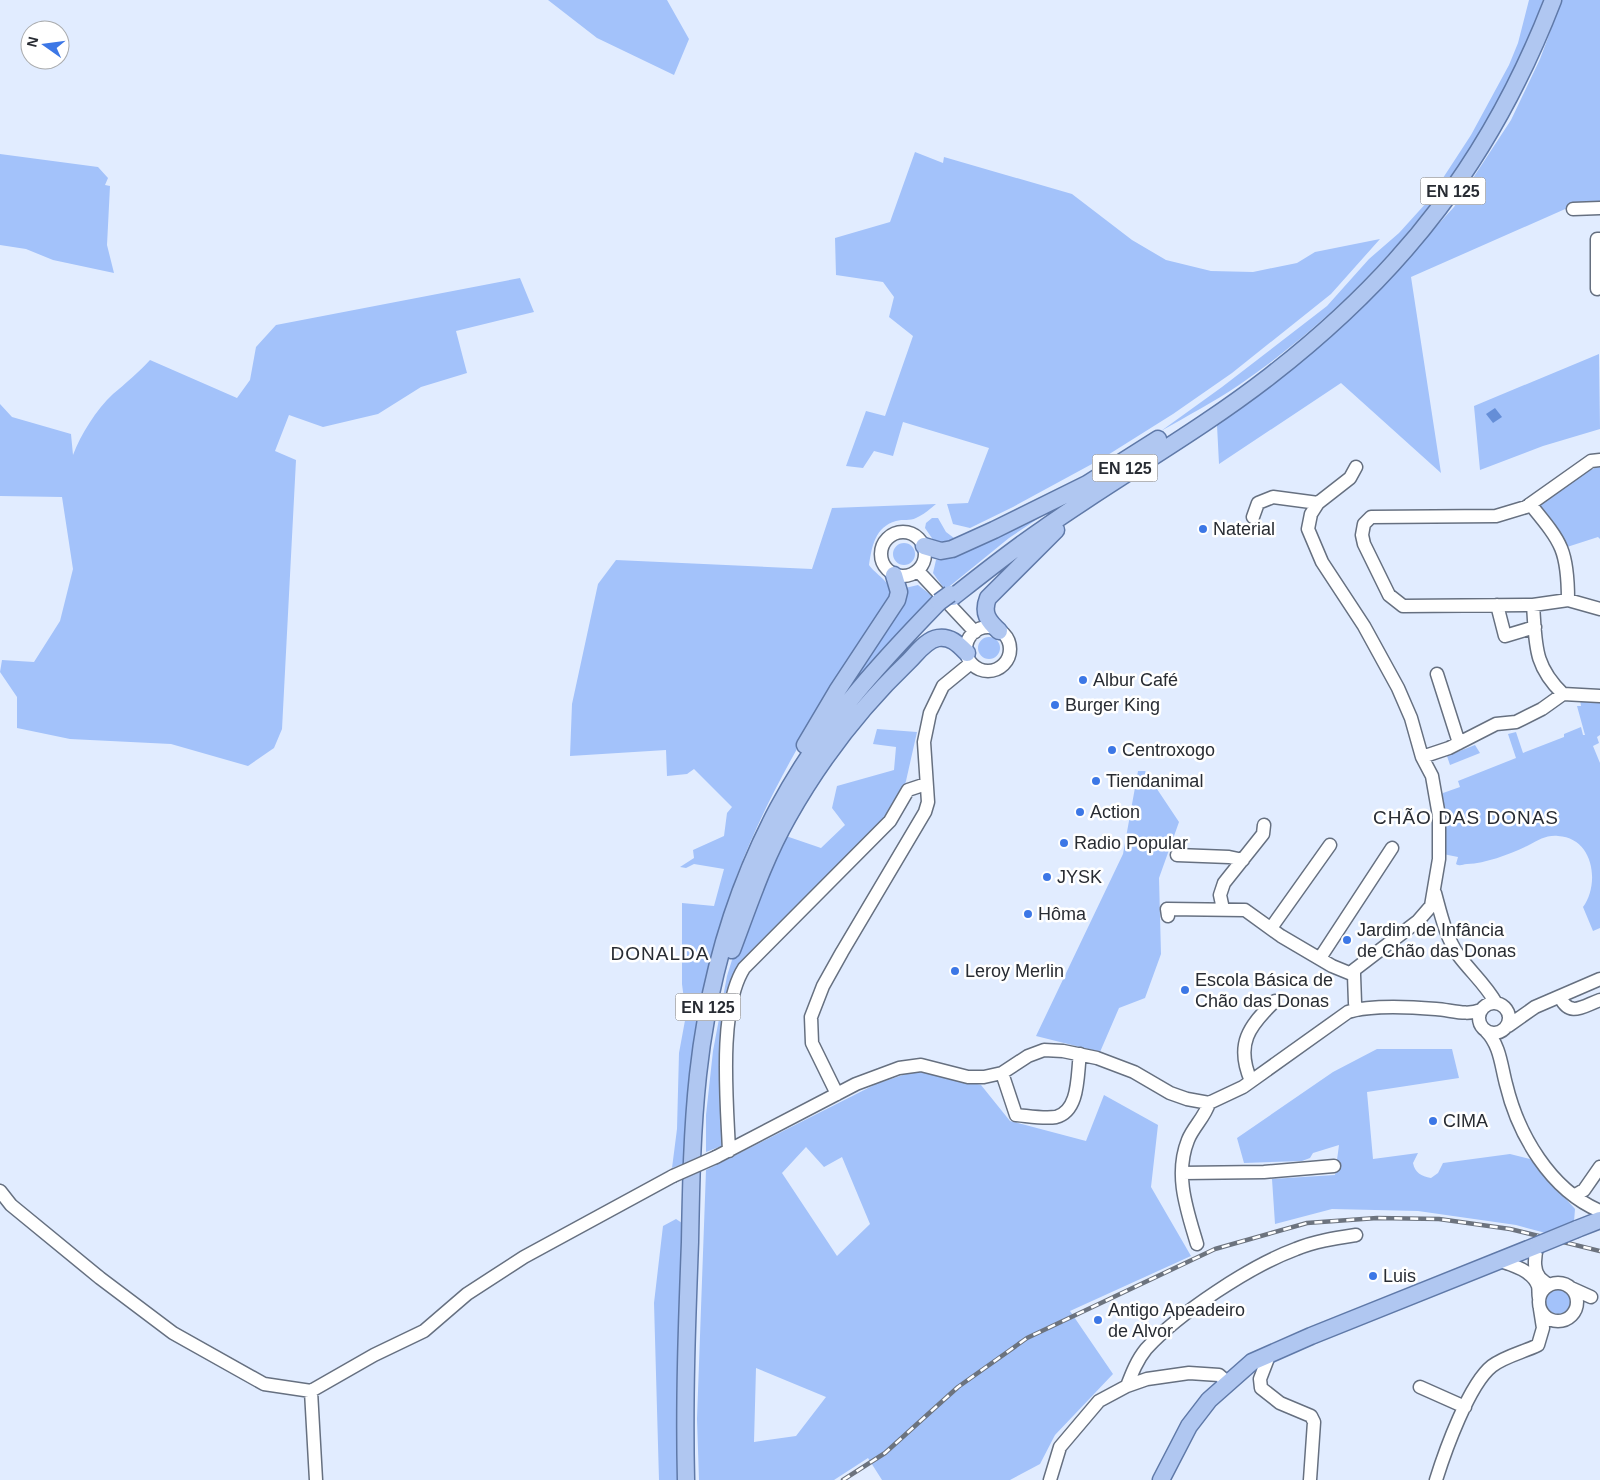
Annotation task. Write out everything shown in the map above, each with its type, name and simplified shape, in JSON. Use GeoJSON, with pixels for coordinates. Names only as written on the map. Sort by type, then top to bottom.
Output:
{"type":"FeatureCollection","features":[{"type":"Feature","properties":{"kind":"main road","name":"EN 125"},"geometry":{"type":"LineString","coordinates":[[686,1480],[684,1410],[694,1115],[702,1042],[710,998],[732,915],[760,844],[797,775],[819,741],[864,681],[946,600],[1043,528],[1208,420],[1304,347],[1378,280],[1417,237],[1453,192],[1503,112],[1522,75],[1553,0]]}},
{"type":"Feature","properties":{"kind":"main road"},"geometry":{"type":"LineString","coordinates":[[924,546],[941,551],[952,549],[1046,506],[1087,484],[1270,374]]}},
{"type":"Feature","properties":{"kind":"main road"},"geometry":{"type":"LineString","coordinates":[[999,631],[989,622],[984,609],[988,598],[1062,524],[1179,446],[1270,374]]}},
{"type":"Feature","properties":{"kind":"main road"},"geometry":{"type":"LineString","coordinates":[[710,998],[730,911],[763,827],[814,728],[896,600],[899,592],[894,574]]}},
{"type":"Feature","properties":{"kind":"main road","name":"EN 125"},"geometry":{"type":"LineString","coordinates":[[693,1480],[692,1362],[700,1140],[708,1052],[723,973],[756,871],[784,809],[806,770],[861,692],[946,600]]}},
{"type":"Feature","properties":{"kind":"main road"},"geometry":{"type":"LineString","coordinates":[[723,973],[768,858],[788,816],[858,715],[903,666],[933,639],[940,637],[952,640],[969,658]]}},
{"type":"Feature","properties":{"kind":"main road"},"geometry":{"type":"LineString","coordinates":[[1160,1480],[1190,1426],[1209,1400],[1227,1382],[1252,1362],[1270,1353],[1600,1220]]}},
{"type":"Feature","properties":{"kind":"street"},"geometry":{"type":"LineString","coordinates":[[1573,209],[1600,208]]}},
{"type":"Feature","properties":{"kind":"street"},"geometry":{"type":"LineString","coordinates":[[1597,289],[1596,239],[1600,239]]}},
{"type":"Feature","properties":{"kind":"street"},"geometry":{"type":"LineString","coordinates":[[1600,460],[1592,462],[1530,504],[1496,516],[1371,517],[1364,524],[1362,535],[1389,595],[1404,606],[1533,605],[1568,600],[1600,609]]}},
{"type":"Feature","properties":{"kind":"street"},"geometry":{"type":"LineString","coordinates":[[1356,467],[1350,478],[1318,503],[1311,514],[1308,529],[1322,562],[1364,626],[1398,688],[1411,718],[1422,758],[1432,776],[1439,816],[1439,859],[1431,906],[1418,921],[1354,970],[1355,1003],[1357,1009]]}},
{"type":"Feature","properties":{"kind":"street"},"geometry":{"type":"LineString","coordinates":[[1254,517],[1258,503],[1273,497],[1318,503]]}},
{"type":"Feature","properties":{"kind":"street"},"geometry":{"type":"LineString","coordinates":[[1530,504],[1563,548],[1568,572],[1568,600]]}},
{"type":"Feature","properties":{"kind":"street"},"geometry":{"type":"LineString","coordinates":[[898,532],[917,536],[924,546],[925,559],[918,571],[907,576],[894,574],[884,566],[881,553],[886,540],[898,532]]}},
{"type":"Feature","properties":{"kind":"street"},"geometry":{"type":"LineString","coordinates":[[918,571],[975,632]]}},
{"type":"Feature","properties":{"kind":"street"},"geometry":{"type":"LineString","coordinates":[[1497,605],[1504,636],[1535,627]]}},
{"type":"Feature","properties":{"kind":"street"},"geometry":{"type":"LineString","coordinates":[[1533,605],[1539,658],[1548,680],[1563,694]]}},
{"type":"Feature","properties":{"kind":"street"},"geometry":{"type":"LineString","coordinates":[[987,628],[999,631],[1009,644],[1008,658],[999,668],[987,671],[981,670],[969,658],[968,642],[975,632],[987,628]]}},
{"type":"Feature","properties":{"kind":"street"},"geometry":{"type":"LineString","coordinates":[[836,1094],[812,1043],[810,1017],[823,986],[842,952],[922,820],[928,802],[924,742],[930,713],[943,686],[969,658]]}},
{"type":"Feature","properties":{"kind":"street"},"geometry":{"type":"LineString","coordinates":[[1437,674],[1459,743]]}},
{"type":"Feature","properties":{"kind":"street"},"geometry":{"type":"LineString","coordinates":[[1422,758],[1459,743],[1496,724],[1516,722],[1542,709],[1563,694],[1600,696]]}},
{"type":"Feature","properties":{"kind":"street"},"geometry":{"type":"LineString","coordinates":[[729,1151],[727,1093],[728,1028],[730,1006],[737,979],[744,968],[890,821],[908,790],[926,784]]}},
{"type":"Feature","properties":{"kind":"street"},"geometry":{"type":"LineString","coordinates":[[1223,909],[1220,895],[1224,883],[1263,834],[1264,825]]}},
{"type":"Feature","properties":{"kind":"street"},"geometry":{"type":"LineString","coordinates":[[1272,928],[1330,845]]}},
{"type":"Feature","properties":{"kind":"street"},"geometry":{"type":"LineString","coordinates":[[1320,958],[1392,848]]}},
{"type":"Feature","properties":{"kind":"street"},"geometry":{"type":"LineString","coordinates":[[1177,855],[1229,856],[1243,860]]}},
{"type":"Feature","properties":{"kind":"street"},"geometry":{"type":"LineString","coordinates":[[1434,892],[1446,933],[1459,955],[1483,983],[1492,1007],[1509,1016],[1506,1028],[1503,1068]]}},
{"type":"Feature","properties":{"kind":"street"},"geometry":{"type":"LineString","coordinates":[[1168,916],[1167,909],[1245,910],[1332,966],[1354,976]]}},
{"type":"Feature","properties":{"kind":"street"},"geometry":{"type":"LineString","coordinates":[[1452,1011],[1497,1034],[1535,1007],[1600,979]]}},
{"type":"Feature","properties":{"kind":"street"},"geometry":{"type":"LineString","coordinates":[[1560,997],[1564,1005],[1569,1009],[1575,1009],[1600,1000]]}},
{"type":"Feature","properties":{"kind":"street"},"geometry":{"type":"LineString","coordinates":[[1250,1081],[1245,1068],[1243,1048],[1254,1021],[1275,1001]]}},
{"type":"Feature","properties":{"kind":"street"},"geometry":{"type":"LineString","coordinates":[[1492,1007],[1479,1020],[1496,1046],[1515,1117],[1524,1136],[1546,1167],[1592,1218],[1600,1220]]}},
{"type":"Feature","properties":{"kind":"street"},"geometry":{"type":"LineString","coordinates":[[0,1191],[11,1205],[92,1272],[173,1333],[264,1384],[312,1391],[374,1355],[424,1331],[467,1294],[524,1257],[673,1176],[729,1151],[836,1094],[899,1068],[921,1065],[968,1076],[984,1077],[1002,1073],[1028,1056],[1044,1050],[1080,1054],[1111,1062],[1170,1093],[1187,1099],[1209,1103],[1250,1081],[1348,1012],[1357,1009],[1435,1009],[1475,1013],[1492,1007],[1535,1007]]}},
{"type":"Feature","properties":{"kind":"street"},"geometry":{"type":"LineString","coordinates":[[1002,1073],[1016,1115],[1055,1117],[1066,1113],[1072,1106],[1080,1054]]}},
{"type":"Feature","properties":{"kind":"street"},"geometry":{"type":"LineString","coordinates":[[1197,1244],[1183,1193],[1183,1154],[1188,1138],[1206,1114],[1209,1103]]}},
{"type":"Feature","properties":{"kind":"street"},"geometry":{"type":"LineString","coordinates":[[1182,1172],[1264,1172],[1334,1166]]}},
{"type":"Feature","properties":{"kind":"street"},"geometry":{"type":"LineString","coordinates":[[1577,1201],[1600,1167]]}},
{"type":"Feature","properties":{"kind":"street"},"geometry":{"type":"LineString","coordinates":[[1577,1201],[1600,1212]]}},
{"type":"Feature","properties":{"kind":"street"},"geometry":{"type":"LineString","coordinates":[[1577,1201],[1583,1214],[1582,1224],[1577,1229]]}},
{"type":"Feature","properties":{"kind":"street"},"geometry":{"type":"LineString","coordinates":[[1127,1386],[1133,1369],[1147,1349],[1217,1292],[1251,1271],[1296,1249],[1331,1239],[1356,1235]]}},
{"type":"Feature","properties":{"kind":"street"},"geometry":{"type":"LineString","coordinates":[[1436,1480],[1464,1407],[1478,1381],[1493,1366],[1538,1345],[1543,1328],[1537,1284],[1531,1271],[1536,1251],[1531,1248]]}},
{"type":"Feature","properties":{"kind":"street"},"geometry":{"type":"LineString","coordinates":[[1500,1260],[1531,1271],[1542,1280],[1552,1284],[1567,1285],[1576,1291],[1596,1296]]}},
{"type":"Feature","properties":{"kind":"street"},"geometry":{"type":"LineString","coordinates":[[1552,1284],[1544,1289],[1540,1304],[1547,1318],[1559,1321]]}},
{"type":"Feature","properties":{"kind":"street"},"geometry":{"type":"LineString","coordinates":[[1567,1285],[1574,1292],[1577,1304]]}},
{"type":"Feature","properties":{"kind":"street"},"geometry":{"type":"LineString","coordinates":[[1539,1340],[1550,1334],[1559,1321],[1572,1314],[1577,1304],[1596,1296]]}},
{"type":"Feature","properties":{"kind":"street"},"geometry":{"type":"LineString","coordinates":[[1270,1353],[1260,1379],[1261,1388],[1280,1403],[1311,1416],[1314,1422],[1310,1480]]}},
{"type":"Feature","properties":{"kind":"street"},"geometry":{"type":"LineString","coordinates":[[1050,1480],[1060,1447],[1099,1401],[1127,1386],[1148,1379],[1189,1373],[1219,1376],[1227,1382]]}},
{"type":"Feature","properties":{"kind":"street"},"geometry":{"type":"LineString","coordinates":[[1420,1387],[1464,1407]]}},
{"type":"Feature","properties":{"kind":"street"},"geometry":{"type":"LineString","coordinates":[[312,1391],[316,1480]]}},
{"type":"Feature","properties":{"kind":"shaded area"},"geometry":{"type":"Polygon","coordinates":[[[548,0],[667,0],[689,39],[674,75],[597,38],[548,0]]]}},
{"type":"Feature","properties":{"kind":"shaded area"},"geometry":{"type":"Polygon","coordinates":[[[1529,0],[1543,0],[1519,58],[1491,113],[1458,166],[1421,216],[1380,263],[1336,307],[1289,348],[1230,391],[1161,431],[1222,387],[1327,306],[1369,259],[1399,233],[1428,201],[1471,135],[1509,65],[1518,43],[1529,0]]]}},
{"type":"Feature","properties":{"kind":"shaded area"},"geometry":{"type":"Polygon","coordinates":[[[1562,0],[1600,0],[1600,204],[1572,206],[1411,277],[1441,473],[1341,383],[1219,464],[1217,425],[1355,315],[1454,207],[1511,120],[1540,59],[1562,0]]]}},
{"type":"Feature","properties":{"kind":"shaded area"},"geometry":{"type":"Polygon","coordinates":[[[915,152],[943,163],[944,157],[1072,194],[1132,240],[1166,260],[1211,271],[1253,272],[1297,263],[1315,252],[1380,239],[1331,294],[1232,373],[1173,414],[1103,458],[970,528],[953,524],[947,504],[968,503],[989,448],[903,422],[893,456],[874,451],[863,468],[846,466],[866,411],[885,416],[913,336],[889,317],[894,297],[883,282],[836,275],[835,238],[890,222],[915,152]]]}},
{"type":"Feature","properties":{"kind":"shaded area"},"geometry":{"type":"Polygon","coordinates":[[[0,154],[98,167],[108,178],[105,185],[110,186],[107,245],[114,273],[53,260],[26,249],[0,245],[0,154]]]}},
{"type":"Feature","properties":{"kind":"shaded area"},"geometry":{"type":"Polygon","coordinates":[[[520,278],[534,312],[456,331],[467,373],[421,387],[378,414],[323,427],[289,415],[275,451],[296,460],[282,729],[274,748],[248,766],[171,744],[70,739],[17,728],[17,697],[0,672],[2,660],[34,662],[60,621],[73,569],[62,497],[0,496],[0,404],[12,417],[71,434],[73,455],[80,439],[101,407],[150,360],[237,398],[250,380],[256,347],[276,325],[520,278]]]}},
{"type":"Feature","properties":{"kind":"shaded area"},"geometry":{"type":"Polygon","coordinates":[[[1599,354],[1600,429],[1543,446],[1480,470],[1474,406],[1599,354]]]}},
{"type":"Feature","properties":{"kind":"shaded area"},"geometry":{"type":"Polygon","coordinates":[[[1495,408],[1502,417],[1493,423],[1486,414],[1495,408]]]}},
{"type":"Feature","properties":{"kind":"shaded area"},"geometry":{"type":"Polygon","coordinates":[[[1600,467],[1600,539],[1598,537],[1567,547],[1539,506],[1542,501],[1582,474],[1600,467]]]}},
{"type":"Feature","properties":{"kind":"shaded area"},"geometry":{"type":"Polygon","coordinates":[[[1063,502],[1009,538],[945,590],[933,573],[936,560],[950,558],[1063,502]]]}},
{"type":"Feature","properties":{"kind":"shaded area"},"geometry":{"type":"Polygon","coordinates":[[[936,504],[916,518],[899,520],[889,524],[883,528],[876,538],[869,565],[887,583],[891,596],[839,678],[790,762],[767,805],[747,849],[730,895],[714,951],[685,1163],[672,1168],[677,1129],[679,1053],[686,1015],[682,984],[682,903],[714,906],[724,869],[694,864],[686,868],[680,867],[694,858],[693,850],[724,836],[727,813],[732,807],[694,769],[687,774],[667,776],[666,750],[570,756],[572,704],[598,584],[616,560],[812,569],[832,508],[936,504]]]}},
{"type":"Feature","properties":{"kind":"shaded area"},"geometry":{"type":"Polygon","coordinates":[[[932,518],[938,518],[946,532],[958,541],[936,544],[925,528],[926,523],[932,518]]]}},
{"type":"Feature","properties":{"kind":"shaded area"},"geometry":{"type":"Polygon","coordinates":[[[900,543],[908,543],[915,550],[915,558],[908,565],[900,565],[893,558],[893,550],[900,543]]]}},
{"type":"Feature","properties":{"kind":"shaded area"},"geometry":{"type":"Polygon","coordinates":[[[918,585],[935,598],[879,655],[828,717],[905,588],[918,585]]]}},
{"type":"Feature","properties":{"kind":"shaded area"},"geometry":{"type":"Polygon","coordinates":[[[985,637],[993,637],[1000,644],[1000,652],[993,659],[985,659],[978,652],[978,644],[985,637]]]}},
{"type":"Feature","properties":{"kind":"shaded area"},"geometry":{"type":"Polygon","coordinates":[[[1580,700],[1600,702],[1600,735],[1597,737],[1599,743],[1593,746],[1600,763],[1600,928],[1593,931],[1583,907],[1591,886],[1590,864],[1586,853],[1570,839],[1558,836],[1546,837],[1498,858],[1460,865],[1456,864],[1458,857],[1443,854],[1441,795],[1460,787],[1458,781],[1516,758],[1508,734],[1516,732],[1523,753],[1564,737],[1564,734],[1581,727],[1583,735],[1585,735],[1577,706],[1581,706],[1580,700]]]}},
{"type":"Feature","properties":{"kind":"shaded area"},"geometry":{"type":"Polygon","coordinates":[[[877,729],[917,732],[906,781],[898,806],[734,977],[724,1145],[706,1152],[706,1115],[713,1051],[727,976],[745,918],[783,835],[821,848],[845,825],[832,808],[837,786],[894,770],[896,747],[873,744],[877,729]]]}},
{"type":"Feature","properties":{"kind":"shaded area"},"geometry":{"type":"Polygon","coordinates":[[[1475,745],[1480,753],[1450,765],[1447,756],[1475,745]]]}},
{"type":"Feature","properties":{"kind":"shaded area"},"geometry":{"type":"Polygon","coordinates":[[[1138,771],[1145,771],[1179,822],[1159,878],[1161,954],[1145,998],[1119,1008],[1100,1052],[1036,1036],[1123,854],[1138,771]]]}},
{"type":"Feature","properties":{"kind":"shaded area"},"geometry":{"type":"Polygon","coordinates":[[[1377,1049],[1452,1049],[1459,1078],[1367,1092],[1373,1159],[1418,1153],[1413,1163],[1415,1169],[1421,1175],[1431,1178],[1438,1173],[1443,1163],[1510,1154],[1530,1159],[1575,1209],[1574,1222],[1553,1235],[1516,1225],[1418,1211],[1332,1209],[1275,1224],[1272,1179],[1335,1175],[1339,1145],[1313,1153],[1310,1158],[1302,1161],[1244,1163],[1237,1138],[1333,1072],[1377,1049]]]}},
{"type":"Feature","properties":{"kind":"shaded area"},"geometry":{"type":"Polygon","coordinates":[[[926,1071],[981,1085],[1010,1121],[1086,1141],[1104,1095],[1158,1125],[1151,1187],[1191,1256],[1070,1311],[1113,1374],[1055,1435],[1040,1464],[1010,1480],[882,1480],[868,1458],[834,1480],[699,1480],[697,1419],[706,1170],[876,1084],[909,1073],[926,1071]],[[806,1147],[782,1173],[837,1256],[870,1224],[842,1157],[824,1167],[806,1147]],[[756,1368],[754,1442],[796,1436],[826,1397],[756,1368]]]}},
{"type":"Feature","properties":{"kind":"shaded area"},"geometry":{"type":"Polygon","coordinates":[[[676,1219],[682,1223],[677,1376],[678,1480],[659,1480],[654,1303],[663,1226],[676,1219]]]}},
{"type":"Feature","properties":{"kind":"shaded area"},"geometry":{"type":"Polygon","coordinates":[[[1558,1288],[1567,1292],[1571,1301],[1567,1310],[1558,1314],[1549,1310],[1545,1301],[1549,1292],[1558,1288]]]}},
{"type":"Feature","properties":{"kind":"railway"},"geometry":{"type":"LineString","coordinates":[[843,1480],[885,1453],[958,1387],[1027,1338],[1215,1249],[1307,1223],[1377,1218],[1439,1219],[1510,1229],[1600,1251]]}},
{"type":"Feature","properties":{"kind":"place","name":"Naterial"},"geometry":{"type":"Point","coordinates":[1203,529]}},
{"type":"Feature","properties":{"kind":"place","name":"Albur Café"},"geometry":{"type":"Point","coordinates":[1083,680]}},
{"type":"Feature","properties":{"kind":"place","name":"Burger King"},"geometry":{"type":"Point","coordinates":[1055,705]}},
{"type":"Feature","properties":{"kind":"place","name":"Centroxogo"},"geometry":{"type":"Point","coordinates":[1112,750]}},
{"type":"Feature","properties":{"kind":"place","name":"Tiendanimal"},"geometry":{"type":"Point","coordinates":[1096,781]}},
{"type":"Feature","properties":{"kind":"place","name":"Action"},"geometry":{"type":"Point","coordinates":[1080,812]}},
{"type":"Feature","properties":{"kind":"place","name":"Radio Popular"},"geometry":{"type":"Point","coordinates":[1064,843]}},
{"type":"Feature","properties":{"kind":"place","name":"JYSK"},"geometry":{"type":"Point","coordinates":[1047,877]}},
{"type":"Feature","properties":{"kind":"place","name":"Hôma"},"geometry":{"type":"Point","coordinates":[1028,914]}},
{"type":"Feature","properties":{"kind":"place","name":"Jardim de Infância de Chão das Donas"},"geometry":{"type":"Point","coordinates":[1347,940]}},
{"type":"Feature","properties":{"kind":"place","name":"Leroy Merlin"},"geometry":{"type":"Point","coordinates":[955,971]}},
{"type":"Feature","properties":{"kind":"place","name":"Escola Básica de Chão das Donas"},"geometry":{"type":"Point","coordinates":[1185,990]}},
{"type":"Feature","properties":{"kind":"place","name":"CIMA"},"geometry":{"type":"Point","coordinates":[1433,1121]}},
{"type":"Feature","properties":{"kind":"place","name":"Luis"},"geometry":{"type":"Point","coordinates":[1373,1276]}},
{"type":"Feature","properties":{"kind":"place","name":"Antigo Apeadeiro de Alvor"},"geometry":{"type":"Point","coordinates":[1098,1320]}},
{"type":"Feature","properties":{"kind":"district","name":"CHÃO DAS DONAS"},"geometry":{"type":"Point","coordinates":[1466,817]}},
{"type":"Feature","properties":{"kind":"district","name":"DONALDA"},"geometry":{"type":"Point","coordinates":[660,953]}}]}
